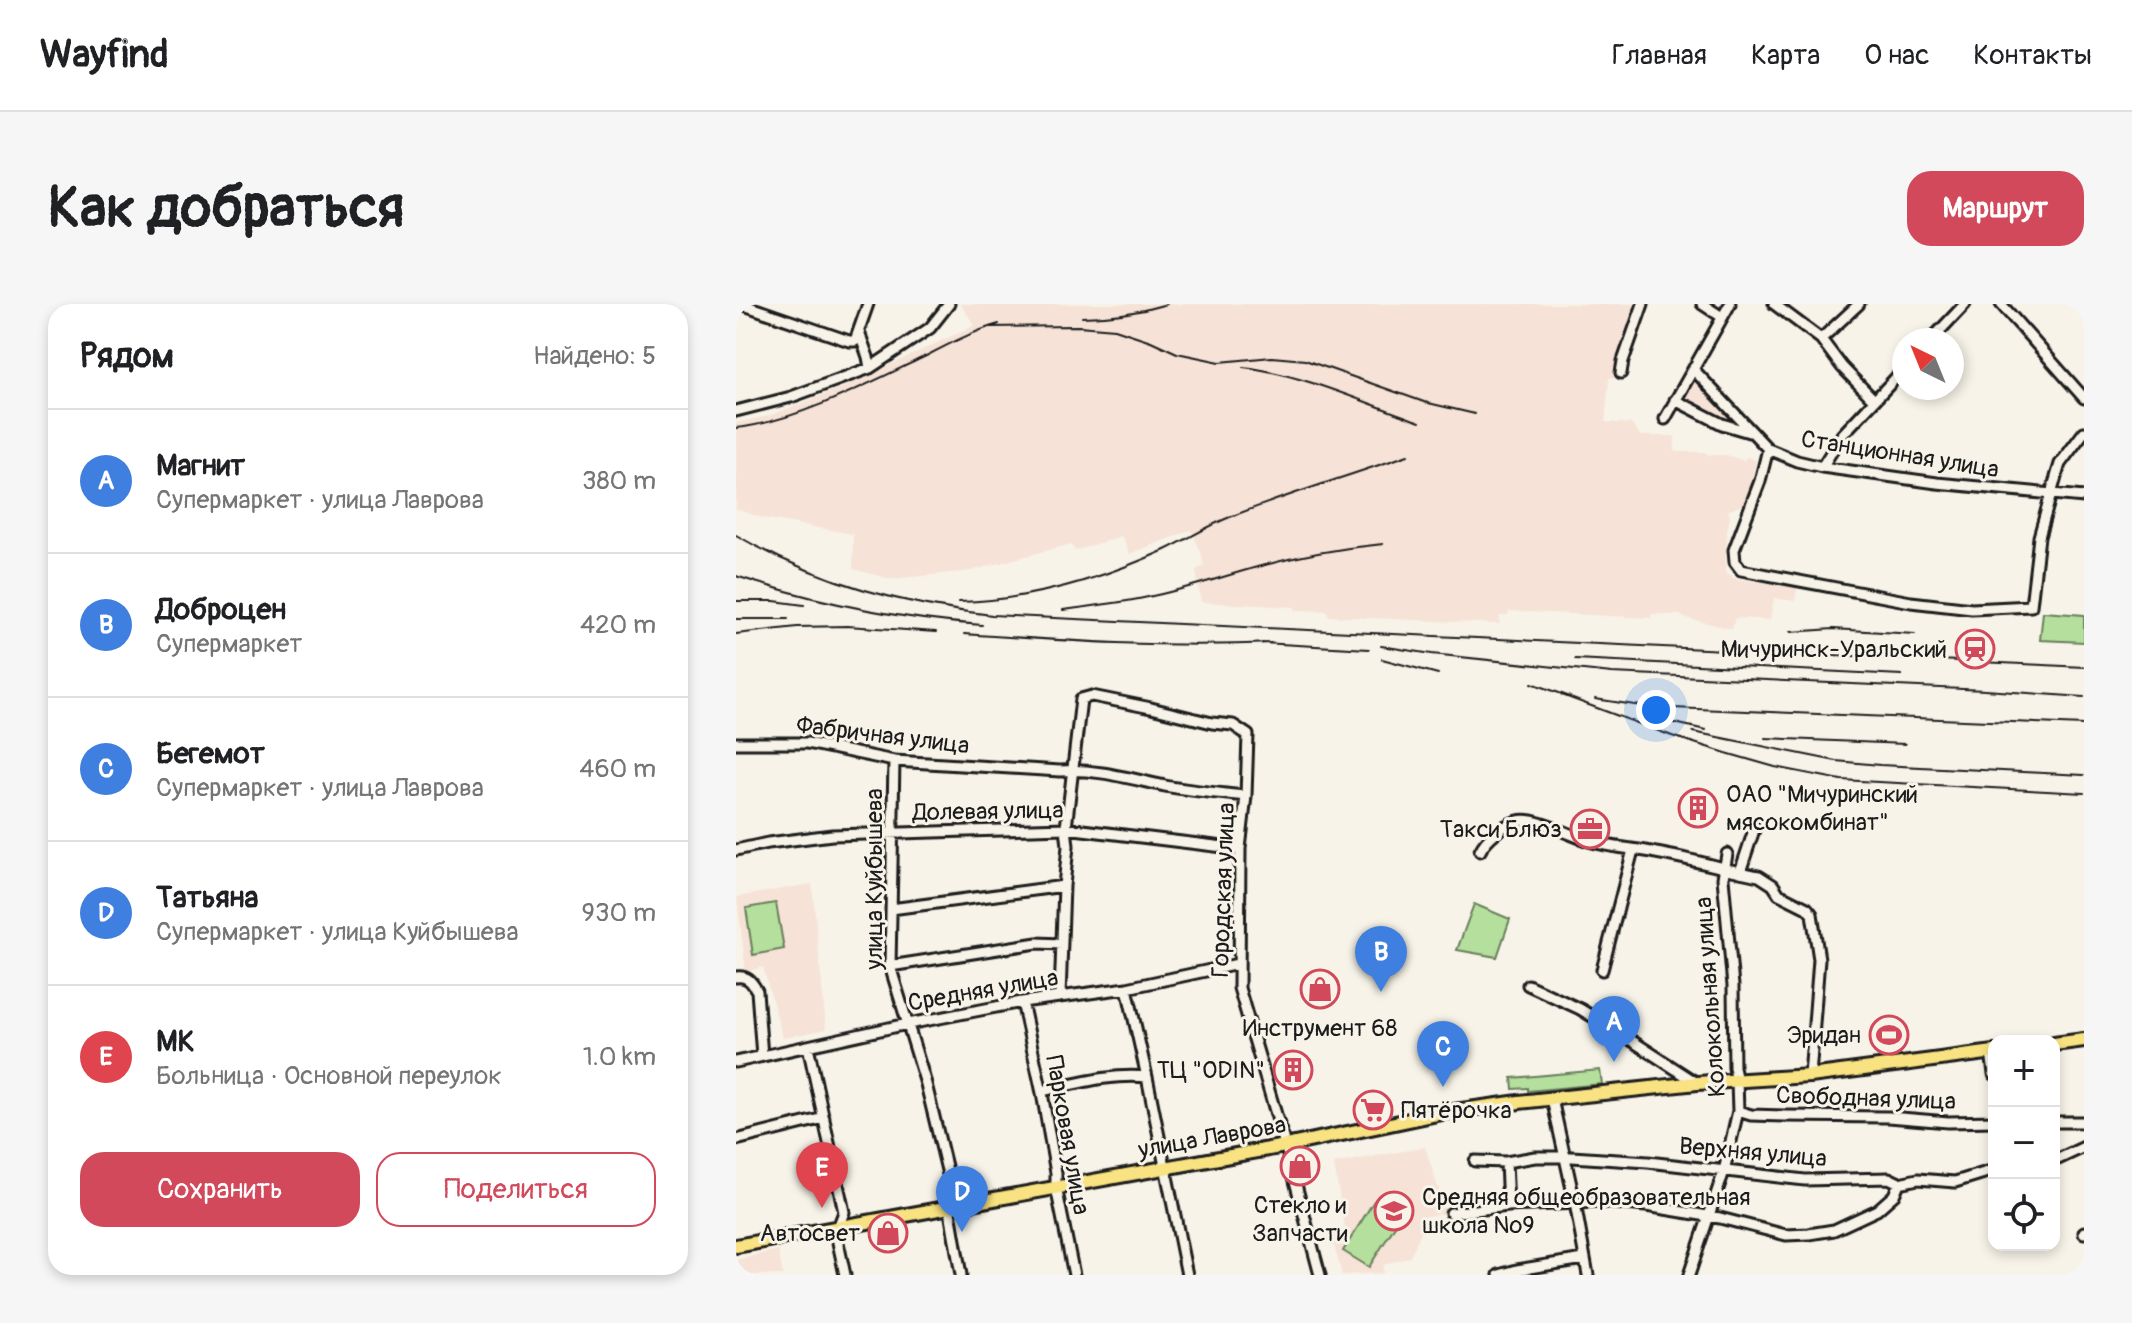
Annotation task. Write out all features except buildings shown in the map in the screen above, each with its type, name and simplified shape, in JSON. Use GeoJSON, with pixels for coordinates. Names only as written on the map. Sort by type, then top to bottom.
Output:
{"type":"FeatureCollection","features":[{"type":"Feature","properties":{"kind":"main road"},"geometry":{"type":"LineString","coordinates":[[2060,1043],[2084,1040]]}},
{"type":"Feature","properties":{"kind":"main road","name":"улица Лаврова"},"geometry":{"type":"LineString","coordinates":[[736,1246],[1285,1146],[1447,1112],[1697,1083],[1810,1076],[1988,1053]]}},
{"type":"Feature","properties":{"kind":"street"},"geometry":{"type":"LineString","coordinates":[[741,304],[849,341],[855,341],[868,304]]}},
{"type":"Feature","properties":{"kind":"street"},"geometry":{"type":"LineString","coordinates":[[736,411],[791,397],[870,368],[930,328],[949,304]]}},
{"type":"Feature","properties":{"kind":"street"},"geometry":{"type":"LineString","coordinates":[[1621,373],[1643,304]]}},
{"type":"Feature","properties":{"kind":"street"},"geometry":{"type":"LineString","coordinates":[[1702,304],[1722,317]]}},
{"type":"Feature","properties":{"kind":"street"},"geometry":{"type":"LineString","coordinates":[[1665,419],[1730,304]]}},
{"type":"Feature","properties":{"kind":"street"},"geometry":{"type":"LineString","coordinates":[[1774,304],[1821,339],[1842,367],[1874,400]]}},
{"type":"Feature","properties":{"kind":"street"},"geometry":{"type":"LineString","coordinates":[[1821,339],[1859,304]]}},
{"type":"Feature","properties":{"kind":"street"},"geometry":{"type":"LineString","coordinates":[[1942,328],[1965,304]]}},
{"type":"Feature","properties":{"kind":"street"},"geometry":{"type":"LineString","coordinates":[[2001,304],[2084,398]]}},
{"type":"Feature","properties":{"kind":"street"},"geometry":{"type":"LineString","coordinates":[[859,332],[870,368]]}},
{"type":"Feature","properties":{"kind":"street","name":"Станционная улица"},"geometry":{"type":"LineString","coordinates":[[1694,370],[1768,449],[1797,461],[1937,483],[2084,497]]}},
{"type":"Feature","properties":{"kind":"street"},"geometry":{"type":"LineString","coordinates":[[1822,467],[1842,435],[1892,381]]}},
{"type":"Feature","properties":{"kind":"street","name":"Станционная улица"},"geometry":{"type":"LineString","coordinates":[[1675,400],[1722,424],[1752,432]]}},
{"type":"Feature","properties":{"kind":"street"},"geometry":{"type":"LineString","coordinates":[[1768,449],[1760,481],[1734,550],[1735,562],[1741,570],[1911,602],[1972,609],[2031,606],[2039,537],[2060,464],[2084,432]]}},
{"type":"Feature","properties":{"kind":"street","name":"Городская улица"},"geometry":{"type":"LineString","coordinates":[[1073,769],[1081,699],[1092,696],[1233,725],[1248,735],[1240,849],[1239,988],[1320,1275]]}},
{"type":"Feature","properties":{"kind":"street","name":"Фабричная улица"},"geometry":{"type":"LineString","coordinates":[[736,743],[807,743],[894,761],[1060,771],[1073,769],[1246,796]]}},
{"type":"Feature","properties":{"kind":"street","name":"улица Куйбышева"},"geometry":{"type":"LineString","coordinates":[[894,761],[890,966],[926,1084],[953,1195],[949,1206],[961,1275]]}},
{"type":"Feature","properties":{"kind":"street"},"geometry":{"type":"LineString","coordinates":[[1060,996],[1068,846],[1066,828],[1073,769]]}},
{"type":"Feature","properties":{"kind":"street"},"geometry":{"type":"LineString","coordinates":[[1480,851],[1494,833],[1519,820],[1545,824],[1610,847],[1697,861],[1759,876],[1773,885],[1779,894],[1807,908],[1812,914],[1819,959],[1810,1076]]}},
{"type":"Feature","properties":{"kind":"street"},"geometry":{"type":"LineString","coordinates":[[1740,872],[1755,827]]}},
{"type":"Feature","properties":{"kind":"street","name":"Долевая улица"},"geometry":{"type":"LineString","coordinates":[[736,850],[832,835],[1066,828],[1240,849]]}},
{"type":"Feature","properties":{"kind":"street"},"geometry":{"type":"LineString","coordinates":[[1602,970],[1633,850]]}},
{"type":"Feature","properties":{"kind":"street","name":"Колокольная улица"},"geometry":{"type":"LineString","coordinates":[[1689,1275],[1724,1171],[1738,1111],[1733,986],[1723,878],[1727,854]]}},
{"type":"Feature","properties":{"kind":"street"},"geometry":{"type":"LineString","coordinates":[[891,909],[1064,886]]}},
{"type":"Feature","properties":{"kind":"street"},"geometry":{"type":"LineString","coordinates":[[890,966],[1037,943],[1062,944]]}},
{"type":"Feature","properties":{"kind":"street","name":"Средняя улица"},"geometry":{"type":"LineString","coordinates":[[736,1062],[908,1024],[1022,1002],[1127,988],[1238,964]]}},
{"type":"Feature","properties":{"kind":"street"},"geometry":{"type":"LineString","coordinates":[[736,977],[746,978],[757,991],[762,1056]]}},
{"type":"Feature","properties":{"kind":"street"},"geometry":{"type":"LineString","coordinates":[[1528,985],[1580,1009],[1697,1083]]}},
{"type":"Feature","properties":{"kind":"street"},"geometry":{"type":"LineString","coordinates":[[1127,988],[1187,1275]]}},
{"type":"Feature","properties":{"kind":"street","name":"Парковая улица"},"geometry":{"type":"LineString","coordinates":[[1022,1002],[1042,1091],[1056,1187],[1074,1275]]}},
{"type":"Feature","properties":{"kind":"street"},"geometry":{"type":"LineString","coordinates":[[808,1046],[844,1212],[836,1233],[845,1275]]}},
{"type":"Feature","properties":{"kind":"street"},"geometry":{"type":"LineString","coordinates":[[1042,1091],[1094,1081],[1147,1077]]}},
{"type":"Feature","properties":{"kind":"street"},"geometry":{"type":"LineString","coordinates":[[1552,1099],[1588,1275]]}},
{"type":"Feature","properties":{"kind":"street","name":"Свободная улица"},"geometry":{"type":"LineString","coordinates":[[1738,1111],[1773,1116],[1988,1121]]}},
{"type":"Feature","properties":{"kind":"street"},"geometry":{"type":"LineString","coordinates":[[736,1140],[824,1118]]}},
{"type":"Feature","properties":{"kind":"street"},"geometry":{"type":"LineString","coordinates":[[2060,1122],[2084,1123]]}},
{"type":"Feature","properties":{"kind":"street"},"geometry":{"type":"LineString","coordinates":[[2060,1158],[2084,1147]]}},
{"type":"Feature","properties":{"kind":"street","name":"Верхняя улица"},"geometry":{"type":"LineString","coordinates":[[1475,1161],[1564,1157],[1648,1162],[1805,1180],[1889,1178],[1899,1183],[1918,1179],[1955,1182],[1988,1172]]}},
{"type":"Feature","properties":{"kind":"street"},"geometry":{"type":"LineString","coordinates":[[1506,1162],[1508,1206]]}},
{"type":"Feature","properties":{"kind":"street"},"geometry":{"type":"LineString","coordinates":[[1451,1213],[1508,1206],[1603,1202],[1708,1216],[1786,1235],[1809,1234],[1834,1230],[1877,1210],[1894,1195],[1899,1183]]}},
{"type":"Feature","properties":{"kind":"street"},"geometry":{"type":"LineString","coordinates":[[1499,1275],[1517,1270],[1552,1270],[1584,1259]]}},
{"type":"Feature","properties":{"kind":"shaded area"},"geometry":{"type":"Polygon","coordinates":[[[960,304],[1636,304],[1615,365],[1617,377],[1609,378],[1605,422],[1631,424],[1641,436],[1675,436],[1675,452],[1704,452],[1744,461],[1746,457],[1756,460],[1747,502],[1728,511],[1725,573],[1732,575],[1732,578],[1797,588],[1795,601],[1774,598],[1770,620],[1735,618],[1732,629],[1681,615],[1651,614],[1651,618],[1509,611],[1508,615],[1500,616],[1499,624],[1328,616],[1327,611],[1295,610],[1295,607],[1201,602],[1196,570],[1204,566],[1191,530],[1129,554],[1120,536],[1075,551],[1071,544],[970,571],[891,579],[853,569],[853,534],[763,518],[736,509],[736,423],[768,416],[844,387],[975,325],[960,304]]]}},
{"type":"Feature","properties":{"kind":"shaded area"},"geometry":{"type":"Polygon","coordinates":[[[1695,380],[1731,416],[1726,423],[1684,400],[1686,389],[1695,380]]]}},
{"type":"Feature","properties":{"kind":"shaded area"},"geometry":{"type":"Polygon","coordinates":[[[812,884],[826,1029],[783,1038],[763,967],[746,972],[737,897],[812,884]]]}},
{"type":"Feature","properties":{"kind":"shaded area","name":"Средняя общеобразовательная школа №9"},"geometry":{"type":"Polygon","coordinates":[[[1425,1147],[1446,1213],[1421,1217],[1423,1227],[1410,1257],[1383,1265],[1383,1273],[1342,1275],[1331,1234],[1345,1228],[1334,1164],[1425,1147]]]}},
{"type":"Feature","properties":{"kind":"shaded area"},"geometry":{"type":"Polygon","coordinates":[[[778,1250],[783,1275],[736,1275],[736,1260],[778,1250]]]}},
{"type":"Feature","properties":{"kind":"green space"},"geometry":{"type":"Polygon","coordinates":[[[2043,612],[2084,615],[2084,642],[2040,640],[2043,612]]]}},
{"type":"Feature","properties":{"kind":"green space"},"geometry":{"type":"Polygon","coordinates":[[[776,903],[784,949],[753,955],[746,908],[776,903]]]}},
{"type":"Feature","properties":{"kind":"green space"},"geometry":{"type":"Polygon","coordinates":[[[1474,904],[1510,919],[1497,957],[1457,950],[1474,904]]]}},
{"type":"Feature","properties":{"kind":"green space"},"geometry":{"type":"Polygon","coordinates":[[[1600,1070],[1602,1084],[1528,1091],[1528,1088],[1513,1089],[1512,1078],[1600,1070]]]}},
{"type":"Feature","properties":{"kind":"green space"},"geometry":{"type":"Polygon","coordinates":[[[1374,1201],[1400,1218],[1369,1267],[1343,1251],[1374,1201]]]}},
{"type":"Feature","properties":{"kind":"railway"},"geometry":{"type":"LineString","coordinates":[[1082,317],[1125,314],[1167,304]]}},
{"type":"Feature","properties":{"kind":"railway"},"geometry":{"type":"LineString","coordinates":[[736,428],[808,409],[999,324]]}},
{"type":"Feature","properties":{"kind":"railway"},"geometry":{"type":"LineString","coordinates":[[990,327],[1078,326],[1115,329],[1177,353],[1220,362],[1272,357],[1305,360],[1424,402],[1475,414]]}},
{"type":"Feature","properties":{"kind":"railway"},"geometry":{"type":"LineString","coordinates":[[1243,367],[1287,375],[1420,422]]}},
{"type":"Feature","properties":{"kind":"railway"},"geometry":{"type":"LineString","coordinates":[[959,602],[1012,597],[1090,579],[1165,550],[1230,517],[1408,455]]}},
{"type":"Feature","properties":{"kind":"railway"},"geometry":{"type":"LineString","coordinates":[[736,535],[828,578],[925,605],[992,615],[2084,667]]}},
{"type":"Feature","properties":{"kind":"railway"},"geometry":{"type":"LineString","coordinates":[[1063,610],[1163,594],[1306,555],[1383,544]]}},
{"type":"Feature","properties":{"kind":"railway"},"geometry":{"type":"LineString","coordinates":[[736,576],[858,608],[982,625]]}},
{"type":"Feature","properties":{"kind":"railway"},"geometry":{"type":"LineString","coordinates":[[736,601],[804,605]]}},
{"type":"Feature","properties":{"kind":"railway"},"geometry":{"type":"LineString","coordinates":[[736,619],[788,619]]}},
{"type":"Feature","properties":{"kind":"railway"},"geometry":{"type":"LineString","coordinates":[[736,634],[797,627],[847,626],[936,632]]}},
{"type":"Feature","properties":{"kind":"railway"},"geometry":{"type":"LineString","coordinates":[[1791,632],[1833,629],[1915,634]]}},
{"type":"Feature","properties":{"kind":"railway"},"geometry":{"type":"LineString","coordinates":[[964,634],[1156,644],[1271,643]]}},
{"type":"Feature","properties":{"kind":"railway"},"geometry":{"type":"LineString","coordinates":[[1262,643],[1369,649]]}},
{"type":"Feature","properties":{"kind":"railway"},"geometry":{"type":"LineString","coordinates":[[1381,646],[1612,673],[2084,697]]}},
{"type":"Feature","properties":{"kind":"railway"},"geometry":{"type":"LineString","coordinates":[[1382,659],[1438,674]]}},
{"type":"Feature","properties":{"kind":"railway"},"geometry":{"type":"LineString","coordinates":[[1575,659],[1902,675]]}},
{"type":"Feature","properties":{"kind":"railway"},"geometry":{"type":"LineString","coordinates":[[1532,683],[1570,697]]}},
{"type":"Feature","properties":{"kind":"railway"},"geometry":{"type":"LineString","coordinates":[[1562,695],[1726,753],[1775,767],[1841,780],[2084,793]]}},
{"type":"Feature","properties":{"kind":"railway"},"geometry":{"type":"LineString","coordinates":[[1595,699],[1648,707],[2084,725]]}},
{"type":"Feature","properties":{"kind":"railway"},"geometry":{"type":"LineString","coordinates":[[1643,716],[1706,730]]}},
{"type":"Feature","properties":{"kind":"railway"},"geometry":{"type":"LineString","coordinates":[[1693,732],[1836,761],[2084,775]]}},
{"type":"Feature","properties":{"kind":"railway"},"geometry":{"type":"LineString","coordinates":[[1765,738],[1905,744]]}},
{"type":"Feature","properties":{"kind":"place","name":"Мичуринск-Уральский"},"geometry":{"type":"Point","coordinates":[1975,649]}},
{"type":"Feature","properties":{"kind":"place","name":"ОАО \"Мичуринский мясокомбинат\""},"geometry":{"type":"Point","coordinates":[1698,808]}},
{"type":"Feature","properties":{"kind":"place","name":"Такси Блюз"},"geometry":{"type":"Point","coordinates":[1590,829]}},
{"type":"Feature","properties":{"kind":"place","name":"Инструмент 68"},"geometry":{"type":"Point","coordinates":[1320,989]}},
{"type":"Feature","properties":{"kind":"place","name":"Доброцен"},"geometry":{"type":"Point","coordinates":[1381,992]}},
{"type":"Feature","properties":{"kind":"place","name":"Эридан"},"geometry":{"type":"Point","coordinates":[1889,1035]}},
{"type":"Feature","properties":{"kind":"place","name":"Магнит"},"geometry":{"type":"Point","coordinates":[1614,1062]}},
{"type":"Feature","properties":{"kind":"place","name":"ТЦ \"ODIN\""},"geometry":{"type":"Point","coordinates":[1293,1070]}},
{"type":"Feature","properties":{"kind":"place","name":"Бегемот"},"geometry":{"type":"Point","coordinates":[1443,1087]}},
{"type":"Feature","properties":{"kind":"place","name":"Пятёрочка"},"geometry":{"type":"Point","coordinates":[1373,1110]}},
{"type":"Feature","properties":{"kind":"place","name":"Стекло и Запчасти"},"geometry":{"type":"Point","coordinates":[1300,1166]}},
{"type":"Feature","properties":{"kind":"place","name":"МК"},"geometry":{"type":"Point","coordinates":[822,1208]}},
{"type":"Feature","properties":{"kind":"place","name":"Средняя общеобразовательная школа №9"},"geometry":{"type":"Point","coordinates":[1394,1211]}},
{"type":"Feature","properties":{"kind":"place","name":"Татьяна"},"geometry":{"type":"Point","coordinates":[962,1232]}},
{"type":"Feature","properties":{"kind":"place","name":"Автосвет"},"geometry":{"type":"Point","coordinates":[888,1233]}}]}
